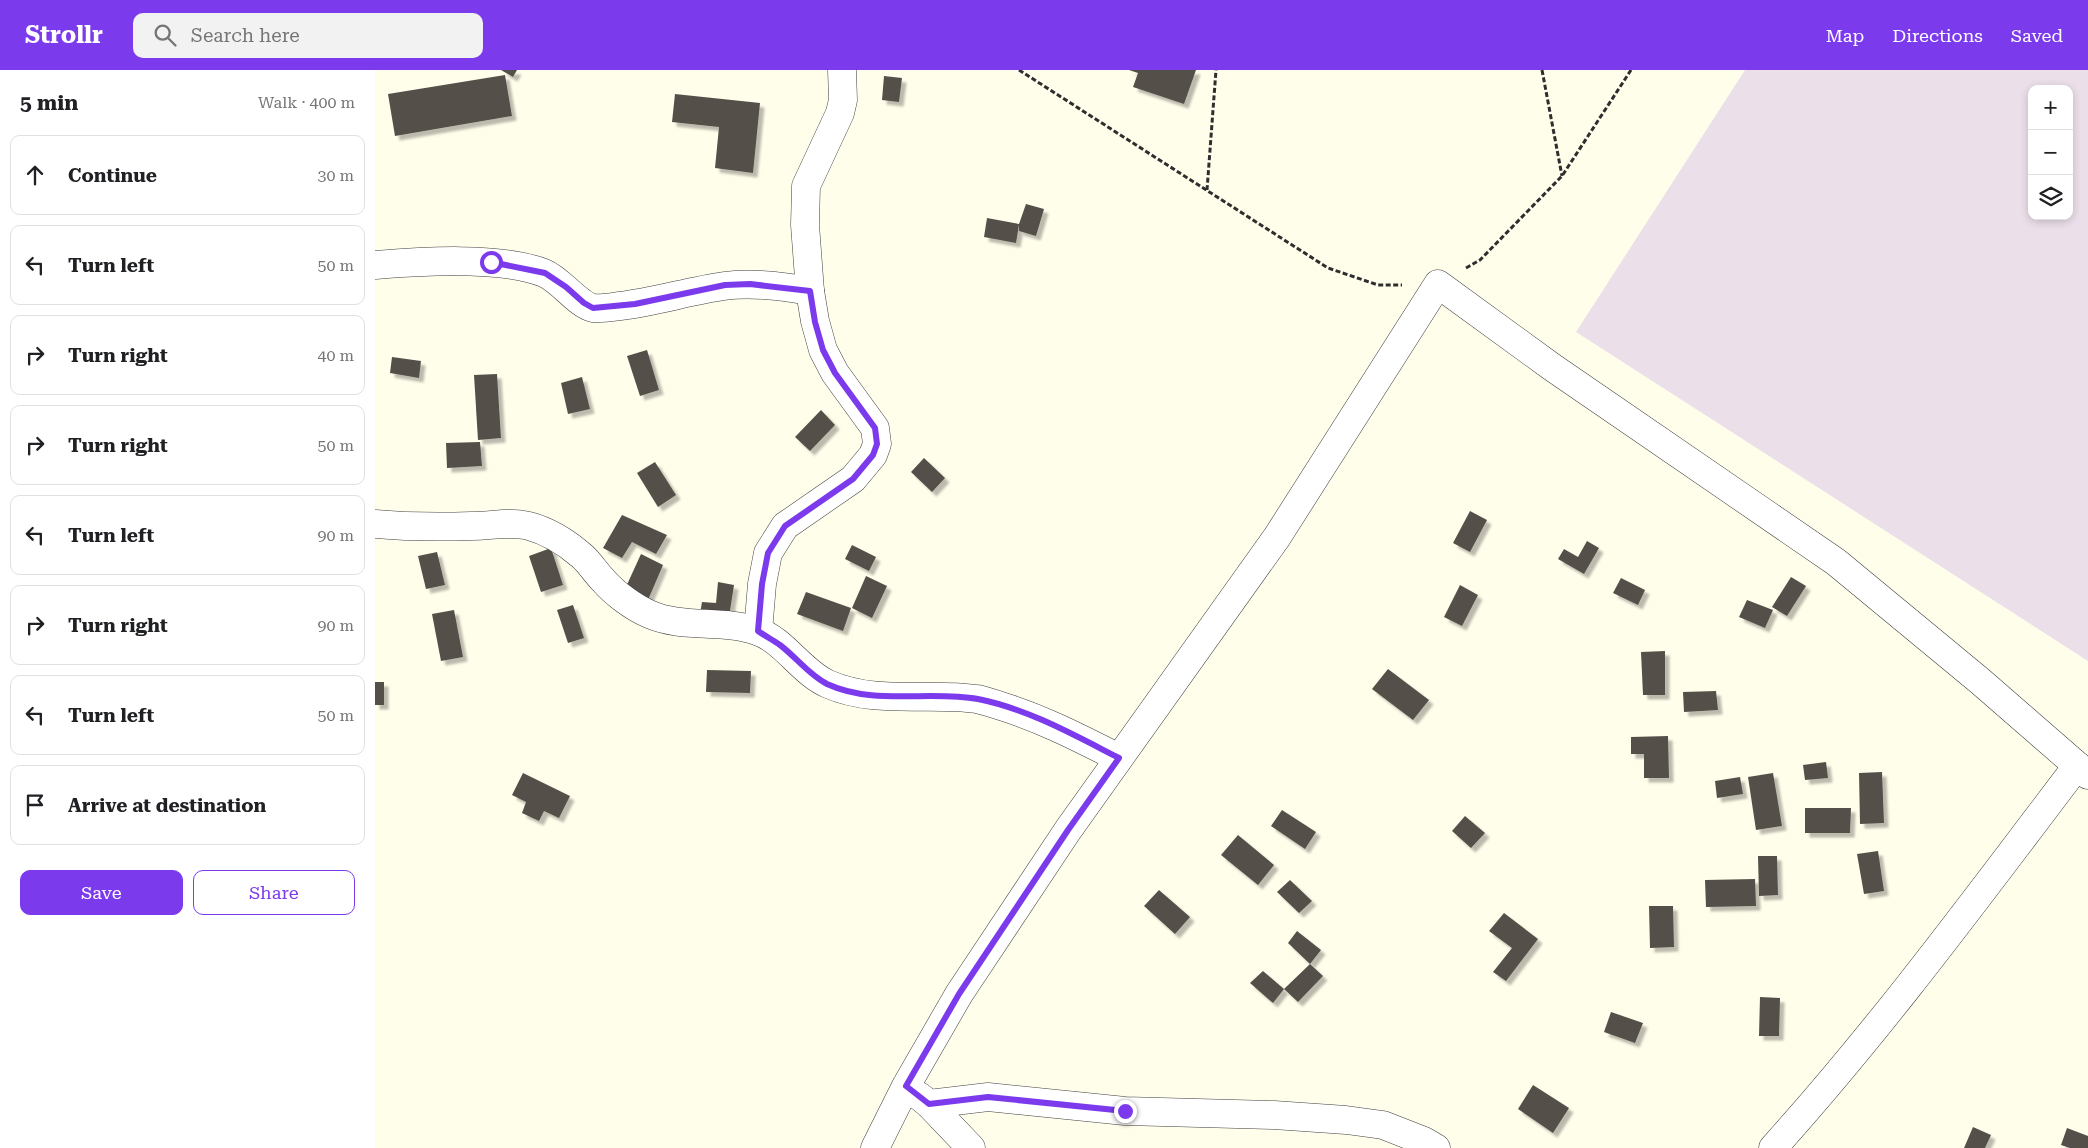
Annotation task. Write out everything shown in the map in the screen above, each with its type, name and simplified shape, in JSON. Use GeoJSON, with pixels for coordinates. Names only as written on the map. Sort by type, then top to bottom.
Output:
{"type":"FeatureCollection","features":[{"type":"Feature","properties":{"kind":"street"},"geometry":{"type":"LineString","coordinates":[[758,631],[762,584],[768,553],[785,526],[853,479],[873,455],[877,444],[875,428],[835,373],[823,350],[815,322],[810,291],[805,225],[806,186],[840,114],[843,100],[842,70]]}},
{"type":"Feature","properties":{"kind":"street"},"geometry":{"type":"LineString","coordinates":[[375,265],[409,262],[491,262],[522,268],[545,273],[593,308],[635,304],[725,285],[750,284],[810,291]]}},
{"type":"Feature","properties":{"kind":"street"},"geometry":{"type":"LineString","coordinates":[[875,1148],[906,1086],[959,994],[1068,830],[1277,537],[1438,284],[1560,373],[1836,562],[1980,681],[2083,770],[1847,1062],[1773,1148]]}},
{"type":"Feature","properties":{"kind":"street"},"geometry":{"type":"LineString","coordinates":[[375,524],[396,526],[474,526],[508,523],[529,526],[553,535],[583,557],[604,582],[623,598],[649,614],[665,619],[758,631],[781,646],[798,662],[827,684],[869,696],[943,696],[979,699],[1053,725],[1119,758]]}},
{"type":"Feature","properties":{"kind":"street"},"geometry":{"type":"LineString","coordinates":[[906,1086],[929,1104],[971,1148]]}},
{"type":"Feature","properties":{"kind":"street"},"geometry":{"type":"LineString","coordinates":[[929,1104],[988,1097],[1125,1111],[1274,1115],[1346,1120],[1383,1125],[1424,1141],[1436,1148]]}},
{"type":"Feature","properties":{"kind":"path"},"geometry":{"type":"LineString","coordinates":[[1019,70],[1329,268],[1378,285],[1438,284],[1480,260],[1562,176],[1631,70]]}},
{"type":"Feature","properties":{"kind":"path"},"geometry":{"type":"LineString","coordinates":[[1207,190],[1216,70]]}},
{"type":"Feature","properties":{"kind":"path"},"geometry":{"type":"LineString","coordinates":[[1542,70],[1562,176]]}},
{"type":"Feature","properties":{"kind":"shaded area"},"geometry":{"type":"Polygon","coordinates":[[[1745,70],[2088,70],[2088,661],[1576,332],[1745,70]]]}},
{"type":"Feature","properties":{"kind":"building"},"geometry":{"type":"Polygon","coordinates":[[[501,70],[517,70],[513,77],[501,70]]]}},
{"type":"Feature","properties":{"kind":"building"},"geometry":{"type":"Polygon","coordinates":[[[1129,70],[1196,70],[1184,104],[1133,87],[1138,73],[1129,70]]]}},
{"type":"Feature","properties":{"kind":"building"},"geometry":{"type":"Polygon","coordinates":[[[505,75],[512,116],[395,136],[388,94],[505,75]]]}},
{"type":"Feature","properties":{"kind":"building"},"geometry":{"type":"Polygon","coordinates":[[[884,76],[902,78],[899,102],[882,100],[884,76]]]}},
{"type":"Feature","properties":{"kind":"building"},"geometry":{"type":"Polygon","coordinates":[[[675,94],[760,103],[753,173],[715,168],[719,127],[672,122],[675,94]]]}},
{"type":"Feature","properties":{"kind":"building"},"geometry":{"type":"Polygon","coordinates":[[[1026,204],[1044,209],[1036,236],[1019,231],[1019,225],[1016,243],[984,237],[987,218],[1019,224],[1026,204]]]}},
{"type":"Feature","properties":{"kind":"building"},"geometry":{"type":"Polygon","coordinates":[[[647,350],[659,390],[640,396],[627,356],[647,350]]]}},
{"type":"Feature","properties":{"kind":"building"},"geometry":{"type":"Polygon","coordinates":[[[392,357],[421,361],[419,378],[390,373],[392,357]]]}},
{"type":"Feature","properties":{"kind":"building"},"geometry":{"type":"Polygon","coordinates":[[[497,374],[501,438],[478,440],[474,375],[497,374]]]}},
{"type":"Feature","properties":{"kind":"building"},"geometry":{"type":"Polygon","coordinates":[[[582,377],[590,409],[568,414],[561,383],[582,377]]]}},
{"type":"Feature","properties":{"kind":"building"},"geometry":{"type":"Polygon","coordinates":[[[821,410],[835,425],[810,451],[795,437],[821,410]]]}},
{"type":"Feature","properties":{"kind":"building"},"geometry":{"type":"Polygon","coordinates":[[[480,442],[482,466],[447,468],[446,443],[480,442]]]}},
{"type":"Feature","properties":{"kind":"building"},"geometry":{"type":"Polygon","coordinates":[[[924,458],[945,478],[932,492],[911,472],[924,458]]]}},
{"type":"Feature","properties":{"kind":"building"},"geometry":{"type":"Polygon","coordinates":[[[655,462],[676,495],[658,507],[637,473],[655,462]]]}},
{"type":"Feature","properties":{"kind":"building"},"geometry":{"type":"Polygon","coordinates":[[[1470,511],[1487,520],[1470,552],[1453,543],[1470,511]]]}},
{"type":"Feature","properties":{"kind":"building"},"geometry":{"type":"Polygon","coordinates":[[[622,515],[667,535],[656,554],[632,542],[622,558],[603,548],[622,515]]]}},
{"type":"Feature","properties":{"kind":"building"},"geometry":{"type":"Polygon","coordinates":[[[1587,541],[1599,548],[1584,574],[1558,559],[1564,549],[1578,557],[1587,541]]]}},
{"type":"Feature","properties":{"kind":"building"},"geometry":{"type":"Polygon","coordinates":[[[852,545],[876,557],[869,571],[845,559],[852,545]]]}},
{"type":"Feature","properties":{"kind":"building"},"geometry":{"type":"Polygon","coordinates":[[[551,548],[563,585],[541,592],[529,556],[551,548]]]}},
{"type":"Feature","properties":{"kind":"building"},"geometry":{"type":"Polygon","coordinates":[[[437,552],[445,585],[426,589],[418,556],[437,552]]]}},
{"type":"Feature","properties":{"kind":"building"},"geometry":{"type":"Polygon","coordinates":[[[641,554],[663,565],[648,600],[625,589],[641,554]]]}},
{"type":"Feature","properties":{"kind":"building"},"geometry":{"type":"Polygon","coordinates":[[[866,576],[887,586],[872,618],[852,608],[866,576]]]}},
{"type":"Feature","properties":{"kind":"building"},"geometry":{"type":"Polygon","coordinates":[[[1791,577],[1806,586],[1787,616],[1772,607],[1791,577]]]}},
{"type":"Feature","properties":{"kind":"building"},"geometry":{"type":"Polygon","coordinates":[[[1621,578],[1645,590],[1638,605],[1613,593],[1621,578]]]}},
{"type":"Feature","properties":{"kind":"building"},"geometry":{"type":"Polygon","coordinates":[[[718,582],[734,585],[729,617],[700,614],[702,602],[716,603],[718,582]]]}},
{"type":"Feature","properties":{"kind":"building"},"geometry":{"type":"Polygon","coordinates":[[[1460,585],[1478,595],[1462,626],[1444,617],[1460,585]]]}},
{"type":"Feature","properties":{"kind":"building"},"geometry":{"type":"Polygon","coordinates":[[[806,592],[851,608],[843,631],[797,614],[806,592]]]}},
{"type":"Feature","properties":{"kind":"building"},"geometry":{"type":"Polygon","coordinates":[[[1747,600],[1773,610],[1765,628],[1739,617],[1747,600]]]}},
{"type":"Feature","properties":{"kind":"building"},"geometry":{"type":"Polygon","coordinates":[[[573,605],[584,638],[568,643],[557,610],[573,605]]]}},
{"type":"Feature","properties":{"kind":"building"},"geometry":{"type":"Polygon","coordinates":[[[454,610],[463,657],[441,661],[432,614],[454,610]]]}},
{"type":"Feature","properties":{"kind":"building"},"geometry":{"type":"Polygon","coordinates":[[[1665,651],[1665,695],[1643,695],[1641,652],[1665,651]]]}},
{"type":"Feature","properties":{"kind":"building"},"geometry":{"type":"Polygon","coordinates":[[[1388,669],[1429,700],[1413,720],[1372,689],[1388,669]]]}},
{"type":"Feature","properties":{"kind":"building"},"geometry":{"type":"Polygon","coordinates":[[[707,670],[751,671],[750,693],[706,692],[707,670]]]}},
{"type":"Feature","properties":{"kind":"building"},"geometry":{"type":"Polygon","coordinates":[[[375,682],[384,682],[384,705],[375,705],[375,682]]]}},
{"type":"Feature","properties":{"kind":"building"},"geometry":{"type":"Polygon","coordinates":[[[1716,691],[1718,710],[1684,712],[1683,692],[1716,691]]]}},
{"type":"Feature","properties":{"kind":"building"},"geometry":{"type":"Polygon","coordinates":[[[1668,736],[1669,778],[1644,778],[1644,754],[1631,754],[1631,737],[1668,736]]]}},
{"type":"Feature","properties":{"kind":"building"},"geometry":{"type":"Polygon","coordinates":[[[1826,762],[1828,778],[1805,780],[1803,765],[1826,762]]]}},
{"type":"Feature","properties":{"kind":"building"},"geometry":{"type":"Polygon","coordinates":[[[1882,772],[1884,823],[1860,824],[1859,773],[1882,772]]]}},
{"type":"Feature","properties":{"kind":"building"},"geometry":{"type":"Polygon","coordinates":[[[523,773],[570,796],[559,818],[544,811],[539,821],[522,813],[526,802],[512,795],[523,773]]]}},
{"type":"Feature","properties":{"kind":"building"},"geometry":{"type":"Polygon","coordinates":[[[1773,773],[1782,826],[1756,830],[1748,777],[1773,773]]]}},
{"type":"Feature","properties":{"kind":"building"},"geometry":{"type":"Polygon","coordinates":[[[1740,777],[1743,794],[1717,798],[1715,781],[1740,777]]]}},
{"type":"Feature","properties":{"kind":"building"},"geometry":{"type":"Polygon","coordinates":[[[1805,808],[1851,808],[1850,833],[1805,833],[1805,808]]]}},
{"type":"Feature","properties":{"kind":"building"},"geometry":{"type":"Polygon","coordinates":[[[1282,810],[1316,832],[1305,849],[1271,826],[1282,810]]]}},
{"type":"Feature","properties":{"kind":"building"},"geometry":{"type":"Polygon","coordinates":[[[1465,816],[1485,833],[1471,848],[1452,831],[1465,816]]]}},
{"type":"Feature","properties":{"kind":"building"},"geometry":{"type":"Polygon","coordinates":[[[1238,835],[1274,865],[1258,885],[1221,855],[1238,835]]]}},
{"type":"Feature","properties":{"kind":"building"},"geometry":{"type":"Polygon","coordinates":[[[1878,851],[1884,891],[1864,894],[1857,854],[1878,851]]]}},
{"type":"Feature","properties":{"kind":"building"},"geometry":{"type":"Polygon","coordinates":[[[1758,856],[1777,856],[1778,895],[1759,896],[1758,856]]]}},
{"type":"Feature","properties":{"kind":"building"},"geometry":{"type":"Polygon","coordinates":[[[1755,879],[1756,906],[1706,907],[1705,880],[1755,879]]]}},
{"type":"Feature","properties":{"kind":"building"},"geometry":{"type":"Polygon","coordinates":[[[1290,880],[1312,901],[1299,913],[1277,892],[1290,880]]]}},
{"type":"Feature","properties":{"kind":"building"},"geometry":{"type":"Polygon","coordinates":[[[1159,890],[1190,917],[1175,934],[1144,906],[1159,890]]]}},
{"type":"Feature","properties":{"kind":"building"},"geometry":{"type":"Polygon","coordinates":[[[1649,906],[1673,906],[1674,947],[1650,948],[1649,906]]]}},
{"type":"Feature","properties":{"kind":"building"},"geometry":{"type":"Polygon","coordinates":[[[1504,913],[1538,939],[1506,981],[1493,972],[1512,948],[1489,931],[1504,913]]]}},
{"type":"Feature","properties":{"kind":"building"},"geometry":{"type":"Polygon","coordinates":[[[1297,931],[1321,950],[1310,964],[1288,943],[1297,931]]]}},
{"type":"Feature","properties":{"kind":"building"},"geometry":{"type":"Polygon","coordinates":[[[1310,964],[1323,976],[1298,1002],[1284,989],[1310,964]]]}},
{"type":"Feature","properties":{"kind":"building"},"geometry":{"type":"Polygon","coordinates":[[[1263,971],[1284,989],[1273,1003],[1250,983],[1263,971]]]}},
{"type":"Feature","properties":{"kind":"building"},"geometry":{"type":"Polygon","coordinates":[[[1760,997],[1780,998],[1779,1036],[1759,1036],[1760,997]]]}},
{"type":"Feature","properties":{"kind":"building"},"geometry":{"type":"Polygon","coordinates":[[[1611,1012],[1643,1023],[1635,1043],[1604,1032],[1611,1012]]]}},
{"type":"Feature","properties":{"kind":"building"},"geometry":{"type":"Polygon","coordinates":[[[1533,1085],[1569,1108],[1553,1133],[1518,1109],[1533,1085]]]}},
{"type":"Feature","properties":{"kind":"building"},"geometry":{"type":"Polygon","coordinates":[[[1973,1127],[1991,1135],[1985,1148],[1964,1148],[1973,1127]]]}},
{"type":"Feature","properties":{"kind":"building"},"geometry":{"type":"Polygon","coordinates":[[[2067,1128],[2088,1136],[2088,1148],[2070,1148],[2061,1145],[2067,1128]]]}},
{"type":"Feature","properties":{"kind":"route"},"geometry":{"type":"LineString","coordinates":[[491,262],[545,273],[593,308],[635,304],[725,285],[750,284],[789,287],[810,291],[815,322],[823,350],[835,373],[875,428],[877,444],[873,455],[853,479],[785,526],[768,553],[762,584],[758,631],[781,646],[798,662],[827,684],[869,696],[943,696],[979,699],[1053,725],[1119,758],[1068,830],[959,994],[906,1086],[929,1104],[988,1097],[1125,1111]]}}]}
